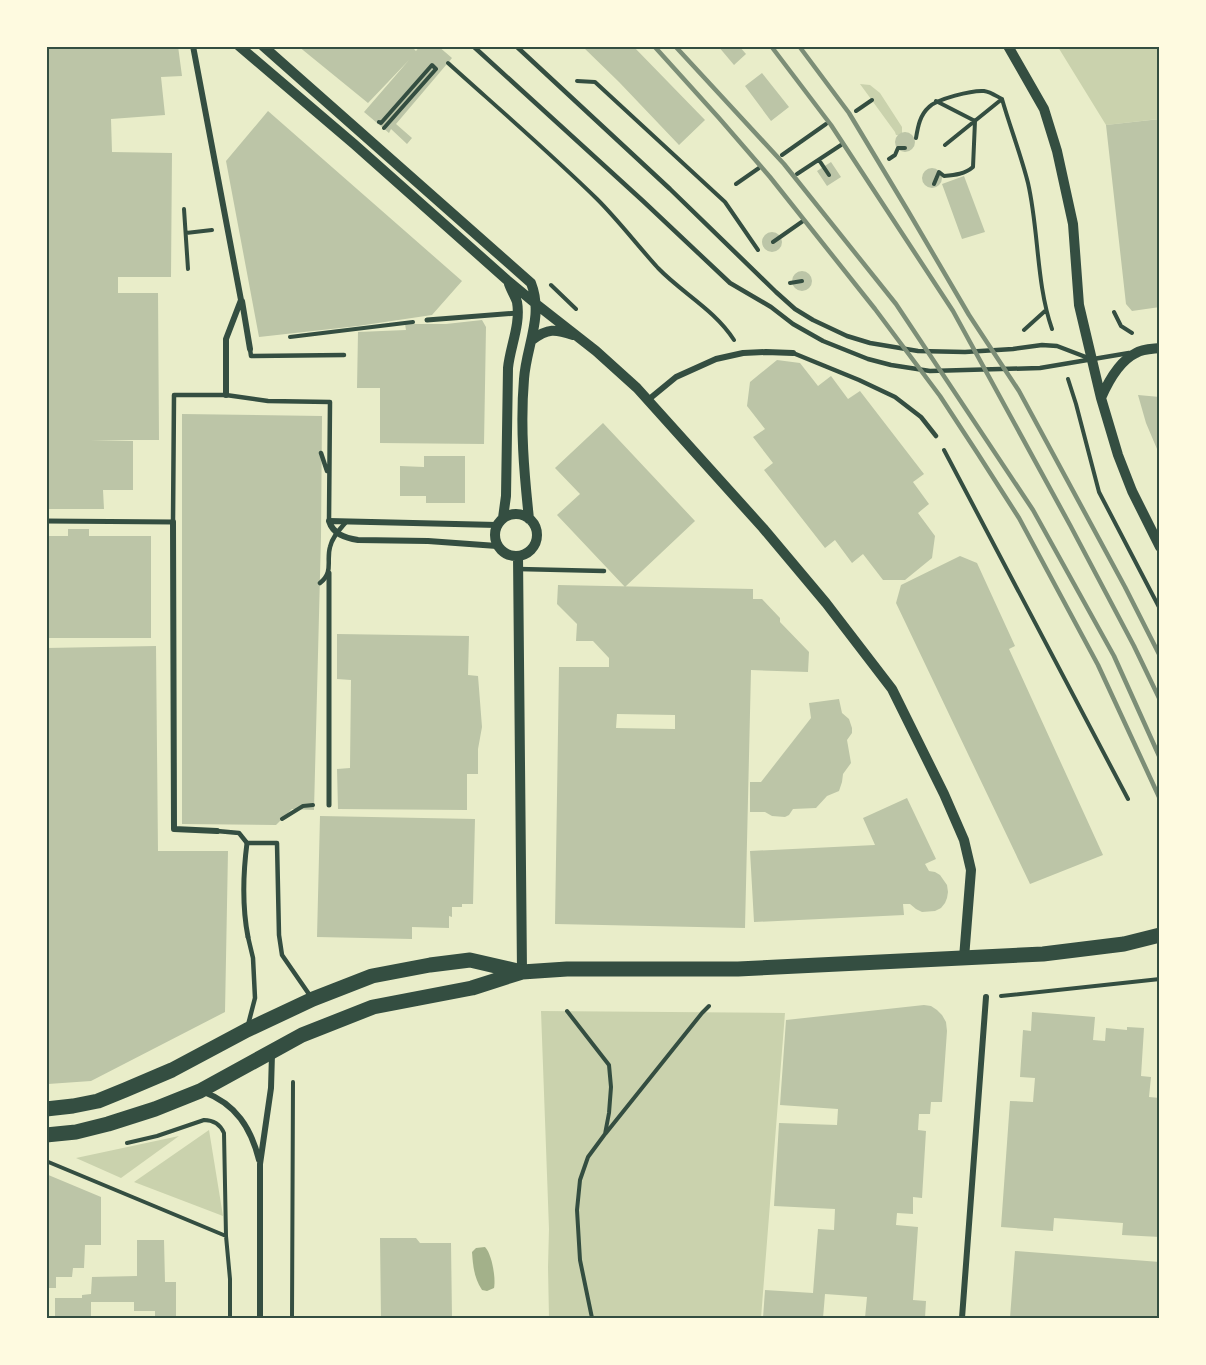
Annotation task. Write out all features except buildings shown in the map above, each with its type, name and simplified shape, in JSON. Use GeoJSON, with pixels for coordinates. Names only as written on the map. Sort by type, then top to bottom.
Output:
{"type":"FeatureCollection","features":[{"type":"Feature","properties":{"kind":"main road"},"geometry":{"type":"LineString","coordinates":[[46,1135],[76,1132],[155,1109],[200,1091],[302,1035],[373,1007],[472,988],[522,972],[567,969],[738,969],[1043,954],[1124,944],[1160,935]]}},
{"type":"Feature","properties":{"kind":"main road"},"geometry":{"type":"LineString","coordinates":[[46,1108],[73,1106],[107,1097],[172,1070],[247,1030],[313,999],[372,976],[470,960],[522,972]]}},
{"type":"Feature","properties":{"kind":"street"},"geometry":{"type":"LineString","coordinates":[[193,46],[250,349]]}},
{"type":"Feature","properties":{"kind":"street"},"geometry":{"type":"LineString","coordinates":[[239,46],[354,144],[507,280],[579,337],[637,388],[763,528],[826,603],[892,688],[964,840],[971,870],[963,958]]}},
{"type":"Feature","properties":{"kind":"street"},"geometry":{"type":"LineString","coordinates":[[262,46],[531,284],[536,294],[536,304],[532,340],[525,369],[522,451],[529,519],[536,529],[536,542],[530,552],[518,556],[506,554],[497,546],[494,535],[506,496],[508,368],[517,313],[517,301],[507,280]]}},
{"type":"Feature","properties":{"kind":"street"},"geometry":{"type":"LineString","coordinates":[[1008,46],[1044,109],[1057,151],[1073,224],[1079,304],[1101,398],[1131,491],[1160,547]]}},
{"type":"Feature","properties":{"kind":"street"},"geometry":{"type":"LineString","coordinates":[[226,395],[226,339],[242,300]]}},
{"type":"Feature","properties":{"kind":"street"},"geometry":{"type":"LineString","coordinates":[[427,321],[517,313]]}},
{"type":"Feature","properties":{"kind":"street"},"geometry":{"type":"LineString","coordinates":[[532,340],[543,332],[553,331],[579,337]]}},
{"type":"Feature","properties":{"kind":"street"},"geometry":{"type":"LineString","coordinates":[[1101,398],[1110,378],[1122,364],[1137,352],[1160,348]]}},
{"type":"Feature","properties":{"kind":"street"},"geometry":{"type":"LineString","coordinates":[[648,400],[676,377],[716,358],[743,353],[793,352]]}},
{"type":"Feature","properties":{"kind":"street"},"geometry":{"type":"LineString","coordinates":[[497,546],[348,539],[331,528],[329,521],[500,521],[518,514],[529,519]]}},
{"type":"Feature","properties":{"kind":"street"},"geometry":{"type":"LineString","coordinates":[[46,521],[173,522],[174,830],[217,831]]}},
{"type":"Feature","properties":{"kind":"street"},"geometry":{"type":"LineString","coordinates":[[518,556],[522,972]]}},
{"type":"Feature","properties":{"kind":"street"},"geometry":{"type":"LineString","coordinates":[[329,573],[329,805]]}},
{"type":"Feature","properties":{"kind":"street"},"geometry":{"type":"LineString","coordinates":[[247,843],[244,869],[244,916],[248,937]]}},
{"type":"Feature","properties":{"kind":"street"},"geometry":{"type":"LineString","coordinates":[[962,1318],[986,998]]}},
{"type":"Feature","properties":{"kind":"street"},"geometry":{"type":"LineString","coordinates":[[260,1318],[260,1164],[271,1088],[272,1050]]}},
{"type":"Feature","properties":{"kind":"street"},"geometry":{"type":"LineString","coordinates":[[200,1091],[223,1101],[243,1121],[251,1134],[260,1164]]}},
{"type":"Feature","properties":{"kind":"lane"},"geometry":{"type":"LineString","coordinates":[[473,46],[730,283],[823,341],[868,359],[930,371],[1040,368],[1137,352]]}},
{"type":"Feature","properties":{"kind":"lane"},"geometry":{"type":"LineString","coordinates":[[516,46],[670,189],[776,292],[795,309],[813,320],[870,343],[918,351],[965,352],[1042,345],[1057,346],[1092,359]]}},
{"type":"Feature","properties":{"kind":"lane"},"geometry":{"type":"LineString","coordinates":[[250,349],[251,356],[344,355]]}},
{"type":"Feature","properties":{"kind":"lane"},"geometry":{"type":"LineString","coordinates":[[793,352],[895,397],[921,417],[936,436]]}},
{"type":"Feature","properties":{"kind":"lane"},"geometry":{"type":"LineString","coordinates":[[173,522],[174,395],[226,395],[267,400],[330,402],[329,521]]}},
{"type":"Feature","properties":{"kind":"lane"},"geometry":{"type":"LineString","coordinates":[[321,453],[329,477]]}},
{"type":"Feature","properties":{"kind":"lane"},"geometry":{"type":"LineString","coordinates":[[320,583],[329,573],[330,546],[346,522]]}},
{"type":"Feature","properties":{"kind":"lane"},"geometry":{"type":"LineString","coordinates":[[518,569],[604,572]]}},
{"type":"Feature","properties":{"kind":"lane"},"geometry":{"type":"LineString","coordinates":[[217,831],[239,833],[247,843],[277,843],[279,935],[282,955],[313,999]]}},
{"type":"Feature","properties":{"kind":"lane"},"geometry":{"type":"LineString","coordinates":[[247,1030],[255,998],[253,958],[248,937]]}},
{"type":"Feature","properties":{"kind":"path"},"geometry":{"type":"LineString","coordinates":[[448,63],[512,119],[597,200],[623,226],[659,269],[725,326],[743,353]]}},
{"type":"Feature","properties":{"kind":"path"},"geometry":{"type":"LineString","coordinates":[[376,119],[381,123],[432,65],[436,69],[378,135]]}},
{"type":"Feature","properties":{"kind":"path"},"geometry":{"type":"LineString","coordinates":[[575,81],[595,82],[725,202],[761,254]]}},
{"type":"Feature","properties":{"kind":"path"},"geometry":{"type":"LineString","coordinates":[[916,138],[922,116],[927,108],[936,101],[976,91],[986,92],[1002,99],[1028,183],[1045,310],[1023,331]]}},
{"type":"Feature","properties":{"kind":"path"},"geometry":{"type":"LineString","coordinates":[[945,145],[1002,99]]}},
{"type":"Feature","properties":{"kind":"path"},"geometry":{"type":"LineString","coordinates":[[856,111],[872,100]]}},
{"type":"Feature","properties":{"kind":"path"},"geometry":{"type":"LineString","coordinates":[[936,101],[975,122]]}},
{"type":"Feature","properties":{"kind":"path"},"geometry":{"type":"LineString","coordinates":[[934,184],[939,172],[944,176],[959,176],[974,167],[975,122]]}},
{"type":"Feature","properties":{"kind":"path"},"geometry":{"type":"LineString","coordinates":[[782,155],[826,124]]}},
{"type":"Feature","properties":{"kind":"path"},"geometry":{"type":"LineString","coordinates":[[797,174],[841,145]]}},
{"type":"Feature","properties":{"kind":"path"},"geometry":{"type":"LineString","coordinates":[[889,159],[896,155],[898,148],[905,148]]}},
{"type":"Feature","properties":{"kind":"path"},"geometry":{"type":"LineString","coordinates":[[819,160],[829,175]]}},
{"type":"Feature","properties":{"kind":"path"},"geometry":{"type":"LineString","coordinates":[[736,184],[759,168]]}},
{"type":"Feature","properties":{"kind":"path"},"geometry":{"type":"LineString","coordinates":[[184,209],[188,269]]}},
{"type":"Feature","properties":{"kind":"path"},"geometry":{"type":"LineString","coordinates":[[773,242],[803,221]]}},
{"type":"Feature","properties":{"kind":"path"},"geometry":{"type":"LineString","coordinates":[[186,232],[228,228]]}},
{"type":"Feature","properties":{"kind":"path"},"geometry":{"type":"LineString","coordinates":[[786,283],[802,281]]}},
{"type":"Feature","properties":{"kind":"path"},"geometry":{"type":"LineString","coordinates":[[1114,312],[1121,326],[1134,334]]}},
{"type":"Feature","properties":{"kind":"path"},"geometry":{"type":"LineString","coordinates":[[250,349],[268,340],[427,321]]}},
{"type":"Feature","properties":{"kind":"path"},"geometry":{"type":"LineString","coordinates":[[1070,385],[1099,492],[1160,609]]}},
{"type":"Feature","properties":{"kind":"path"},"geometry":{"type":"LineString","coordinates":[[936,436],[1128,799]]}},
{"type":"Feature","properties":{"kind":"path"},"geometry":{"type":"LineString","coordinates":[[282,819],[303,806],[329,805]]}},
{"type":"Feature","properties":{"kind":"path"},"geometry":{"type":"LineString","coordinates":[[986,998],[1160,979]]}},
{"type":"Feature","properties":{"kind":"path"},"geometry":{"type":"LineString","coordinates":[[592,1318],[580,1260],[577,1210],[580,1180],[588,1157],[709,1006]]}},
{"type":"Feature","properties":{"kind":"path"},"geometry":{"type":"LineString","coordinates":[[567,1011],[609,1065],[612,1087],[605,1134]]}},
{"type":"Feature","properties":{"kind":"path"},"geometry":{"type":"LineString","coordinates":[[292,1318],[293,1082]]}},
{"type":"Feature","properties":{"kind":"path"},"geometry":{"type":"LineString","coordinates":[[217,1123],[222,1127],[224,1133],[230,1318]]}},
{"type":"Feature","properties":{"kind":"path"},"geometry":{"type":"LineString","coordinates":[[46,1161],[226,1236]]}},
{"type":"Feature","properties":{"kind":"shaded area"},"geometry":{"type":"Polygon","coordinates":[[[1058,47],[1159,47],[1159,119],[1106,125],[1058,47]]]}},
{"type":"Feature","properties":{"kind":"shaded area"},"geometry":{"type":"Polygon","coordinates":[[[860,84],[870,85],[880,93],[902,127],[902,133],[896,135],[860,84]]]}},
{"type":"Feature","properties":{"kind":"shaded area"},"geometry":{"type":"Polygon","coordinates":[[[541,1011],[785,1013],[761,1318],[549,1318],[549,1229],[541,1011]]]}},
{"type":"Feature","properties":{"kind":"shaded area"},"geometry":{"type":"Polygon","coordinates":[[[209,1130],[223,1216],[134,1182],[209,1130]]]}},
{"type":"Feature","properties":{"kind":"shaded area"},"geometry":{"type":"Polygon","coordinates":[[[179,1136],[121,1178],[76,1158],[179,1136]]]}},
{"type":"Feature","properties":{"kind":"shaded area"},"geometry":{"type":"Polygon","coordinates":[[[485,1247],[491,1261],[494,1279],[494,1288],[487,1291],[482,1290],[477,1281],[472,1252],[476,1248],[485,1247]]]}},
{"type":"Feature","properties":{"kind":"railway"},"geometry":{"type":"LineString","coordinates":[[654,46],[770,177],[875,309],[940,396],[1019,518],[1098,665],[1160,799]]}},
{"type":"Feature","properties":{"kind":"railway"},"geometry":{"type":"LineString","coordinates":[[675,46],[784,164],[896,304],[1033,510],[1114,656],[1160,758]]}},
{"type":"Feature","properties":{"kind":"railway"},"geometry":{"type":"LineString","coordinates":[[771,46],[831,125],[953,311],[1070,525],[1160,700]]}},
{"type":"Feature","properties":{"kind":"railway"},"geometry":{"type":"LineString","coordinates":[[799,46],[849,113],[969,315],[1019,391],[1160,656]]}}]}
